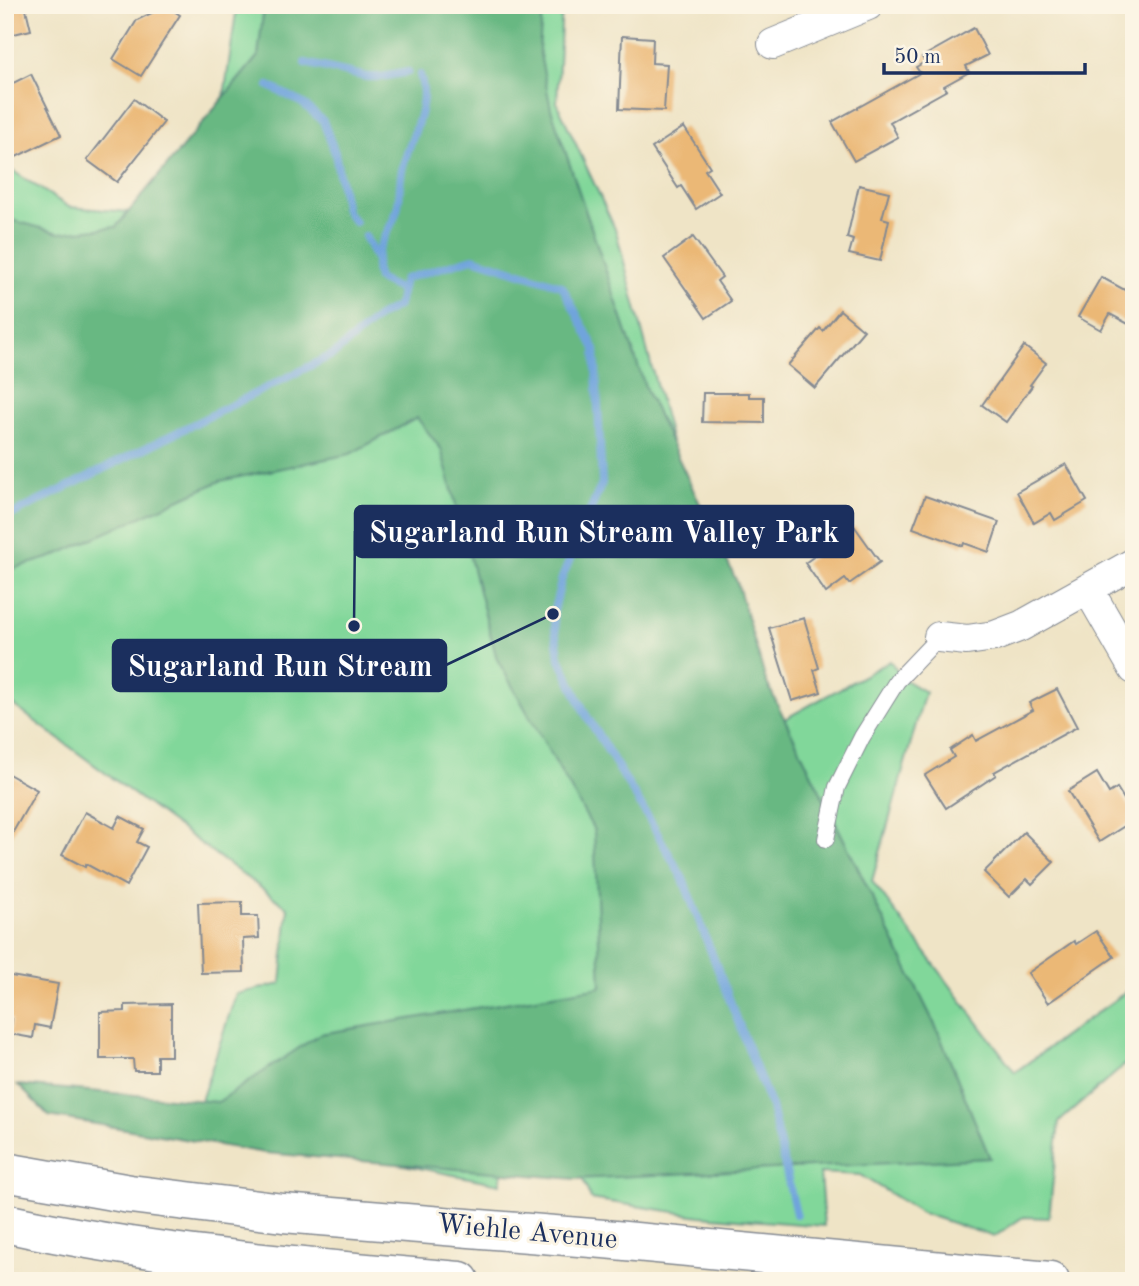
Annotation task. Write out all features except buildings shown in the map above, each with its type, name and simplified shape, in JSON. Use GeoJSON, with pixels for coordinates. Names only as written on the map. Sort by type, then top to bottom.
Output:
{"type":"FeatureCollection","features":[{"type":"Feature","properties":{"kind":"main road","name":"Wiehle Avenue"},"geometry":{"type":"LineString","coordinates":[[5,1172],[104,1190],[225,1207],[1050,1281]]}},
{"type":"Feature","properties":{"kind":"main road","name":"Wiehle Avenue"},"geometry":{"type":"LineString","coordinates":[[5,1223],[48,1233],[161,1251],[460,1281]]}},
{"type":"Feature","properties":{"kind":"street"},"geometry":{"type":"LineString","coordinates":[[773,44],[868,5]]}},
{"type":"Feature","properties":{"kind":"street"},"geometry":{"type":"LineString","coordinates":[[939,637],[967,640],[995,636],[1021,626],[1134,563]]}},
{"type":"Feature","properties":{"kind":"street"},"geometry":{"type":"LineString","coordinates":[[1088,589],[1134,669]]}},
{"type":"Feature","properties":{"kind":"lane"},"geometry":{"type":"LineString","coordinates":[[825,839],[837,787],[862,737],[897,681],[939,637]]}},
{"type":"Feature","properties":{"kind":"green space"},"geometry":{"type":"Polygon","coordinates":[[[237,5],[562,5],[557,103],[616,231],[684,491],[732,748],[890,661],[905,680],[925,692],[872,881],[1015,1072],[1134,986],[1134,1057],[1059,1122],[1049,1218],[1023,1217],[994,1237],[922,1213],[860,1175],[820,1173],[824,1226],[700,1216],[591,1199],[573,1156],[506,1149],[500,1184],[348,1154],[195,1119],[236,994],[281,984],[288,908],[5,699],[5,166],[69,207],[191,217],[218,140],[237,5]]]}},
{"type":"Feature","properties":{"kind":"green space"},"geometry":{"type":"Polygon","coordinates":[[[264,5],[543,5],[539,49],[551,109],[647,392],[737,582],[766,681],[937,1029],[990,1158],[576,1179],[265,1153],[49,1116],[18,1085],[218,1102],[320,1034],[601,987],[594,830],[497,659],[441,449],[417,418],[350,454],[220,481],[52,557],[5,571],[5,218],[59,233],[116,227],[258,56],[264,5]]]}},
{"type":"Feature","properties":{"kind":"waterway"},"geometry":{"type":"LineString","coordinates":[[305,63],[367,77],[408,72]]}},
{"type":"Feature","properties":{"kind":"waterway"},"geometry":{"type":"LineString","coordinates":[[401,290],[378,279],[376,260],[396,213],[402,170],[421,111],[423,87],[420,75]]}},
{"type":"Feature","properties":{"kind":"waterway"},"geometry":{"type":"LineString","coordinates":[[269,86],[302,103],[323,121],[335,153],[346,211],[355,222]]}},
{"type":"Feature","properties":{"kind":"waterway"},"geometry":{"type":"LineString","coordinates":[[365,236],[376,259]]}},
{"type":"Feature","properties":{"kind":"waterway"},"geometry":{"type":"LineString","coordinates":[[5,518],[334,354],[378,317],[398,306],[404,279],[473,258],[562,286],[595,349],[602,483],[562,578],[553,614],[559,657],[585,713],[683,879],[771,1107],[796,1214]]}},
{"type":"Feature","properties":{"kind":"place","name":"Sugarland Run Stream"},"geometry":{"type":"Point","coordinates":[553,614]}},
{"type":"Feature","properties":{"kind":"place","name":"Sugarland Run Stream Valley Park"},"geometry":{"type":"Point","coordinates":[354,626]}}]}
